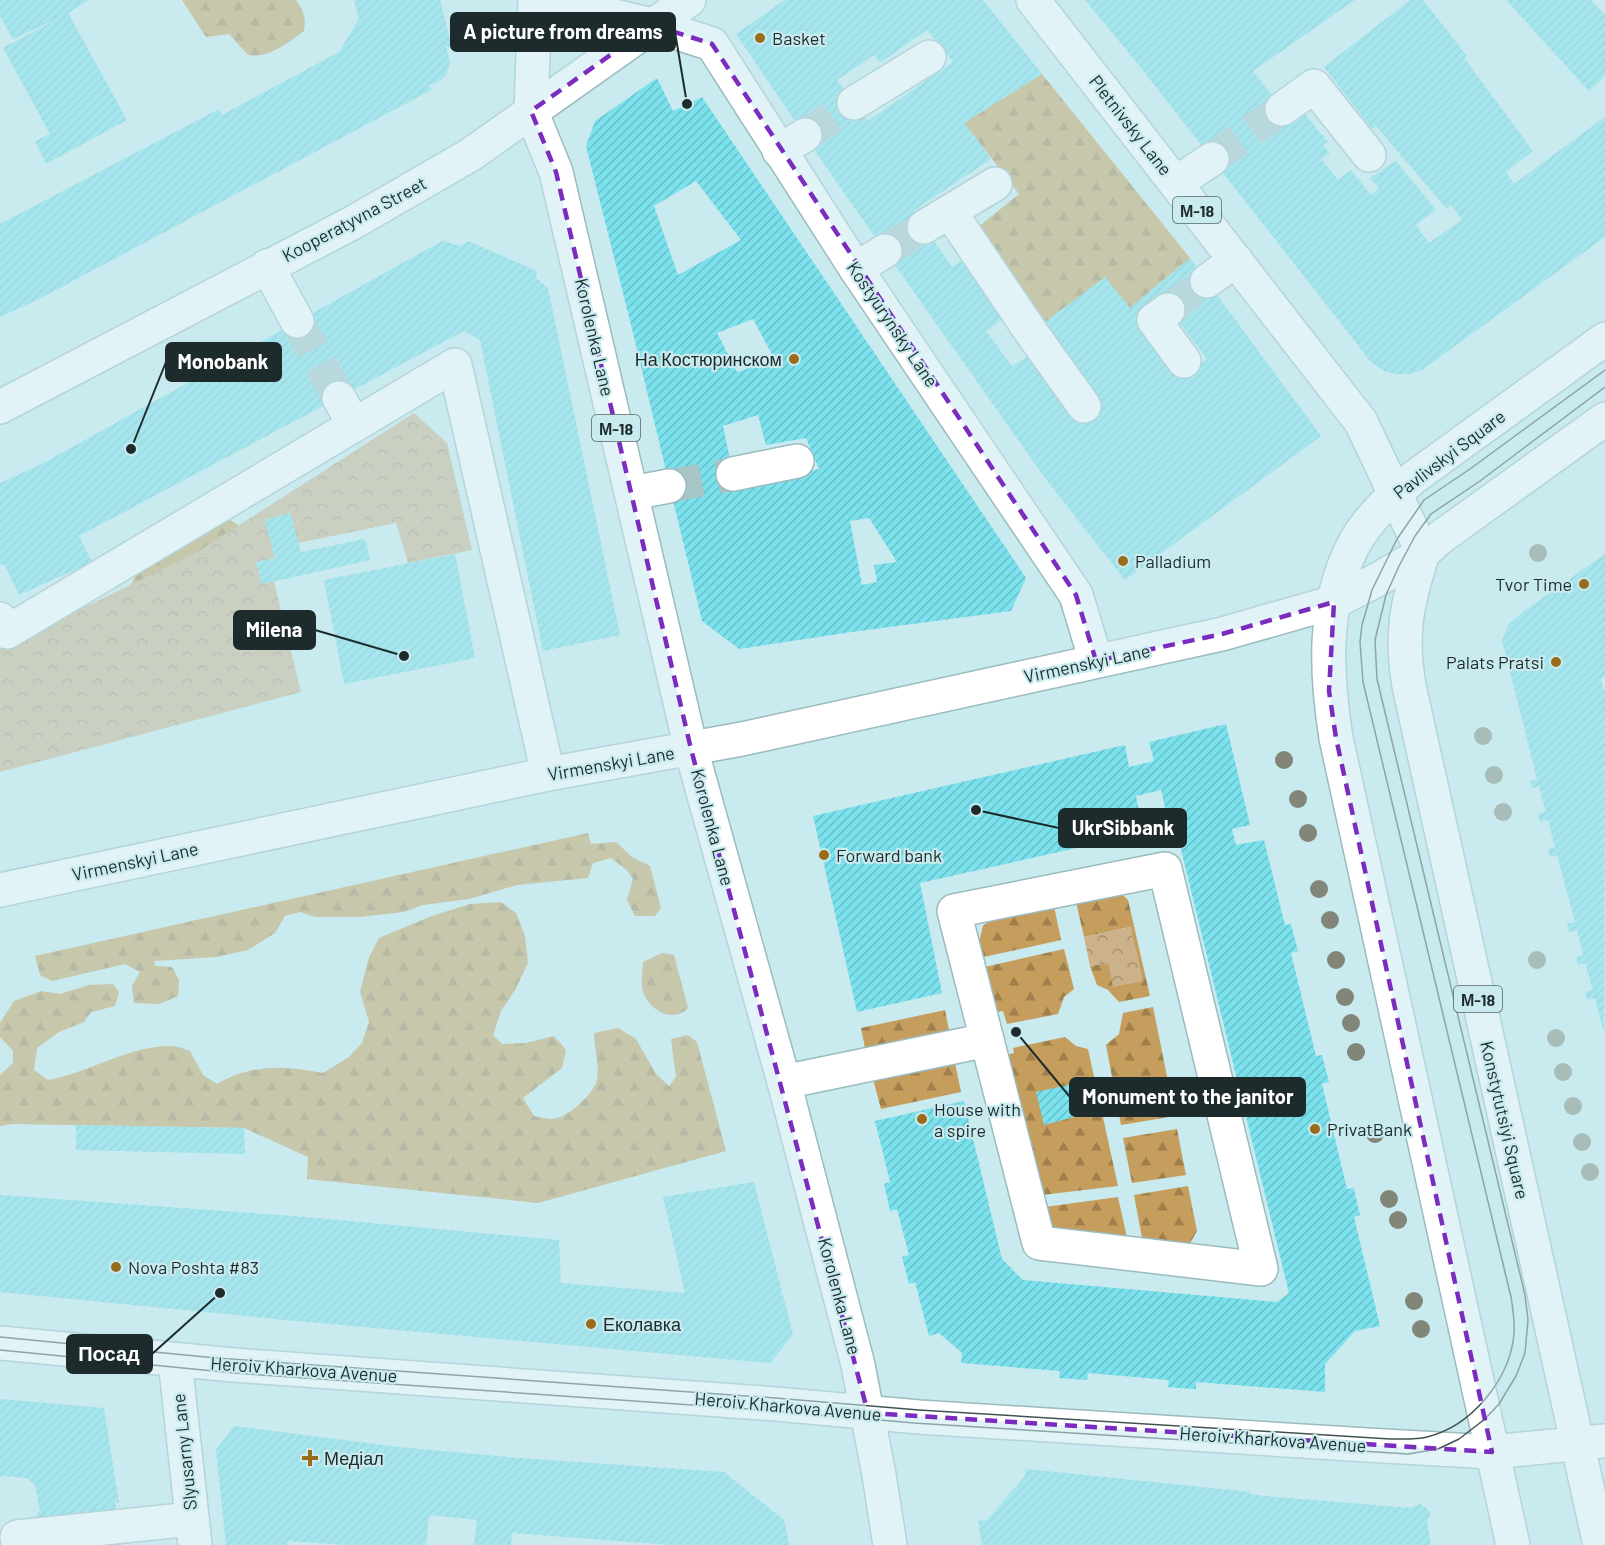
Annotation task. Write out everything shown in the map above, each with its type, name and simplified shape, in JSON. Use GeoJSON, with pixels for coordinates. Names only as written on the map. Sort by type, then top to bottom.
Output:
{"type":"FeatureCollection","features":[{"type":"Feature","properties":{"kind":"main road","name":"М-18"},"geometry":{"type":"LineString","coordinates":[[531,111],[535,0]]}},
{"type":"Feature","properties":{"kind":"main road","name":"Kostyurynsky Lane"},"geometry":{"type":"LineString","coordinates":[[559,0],[712,44],[792,143],[856,269],[1076,595],[1096,661]]}},
{"type":"Feature","properties":{"kind":"main road","name":"Kooperatyvna Street"},"geometry":{"type":"LineString","coordinates":[[0,407],[354,222],[470,155],[689,0]]}},
{"type":"Feature","properties":{"kind":"main road","name":"Pletnivsky Lane"},"geometry":{"type":"LineString","coordinates":[[1033,0],[1361,422],[1423,553]]}},
{"type":"Feature","properties":{"kind":"main road"},"geometry":{"type":"LineString","coordinates":[[854,103],[929,57]]}},
{"type":"Feature","properties":{"kind":"main road"},"geometry":{"type":"LineString","coordinates":[[1282,109],[1314,86],[1369,155]]}},
{"type":"Feature","properties":{"kind":"main road","name":"Korolenka Lane"},"geometry":{"type":"LineString","coordinates":[[531,111],[556,172],[692,749],[784,1082],[858,1365],[890,1545]]}},
{"type":"Feature","properties":{"kind":"main road"},"geometry":{"type":"LineString","coordinates":[[1176,183],[1212,159]]}},
{"type":"Feature","properties":{"kind":"main road"},"geometry":{"type":"LineString","coordinates":[[995,184],[937,219],[1031,332],[1084,406]]}},
{"type":"Feature","properties":{"kind":"main road"},"geometry":{"type":"LineString","coordinates":[[856,269],[885,251]]}},
{"type":"Feature","properties":{"kind":"main road"},"geometry":{"type":"LineString","coordinates":[[1207,281],[1236,260]]}},
{"type":"Feature","properties":{"kind":"main road"},"geometry":{"type":"LineString","coordinates":[[267,266],[297,321]]}},
{"type":"Feature","properties":{"kind":"main road"},"geometry":{"type":"LineString","coordinates":[[1168,310],[1154,320],[1184,361]]}},
{"type":"Feature","properties":{"kind":"main road","name":"Pavlivskyi Square"},"geometry":{"type":"LineString","coordinates":[[1334,602],[1353,544],[1394,495],[1413,478],[1605,339]]}},
{"type":"Feature","properties":{"kind":"main road"},"geometry":{"type":"LineString","coordinates":[[0,619],[7,632],[346,412],[455,365],[548,774]]}},
{"type":"Feature","properties":{"kind":"main road"},"geometry":{"type":"LineString","coordinates":[[1423,553],[1441,537],[1605,419]]}},
{"type":"Feature","properties":{"kind":"main road"},"geometry":{"type":"LineString","coordinates":[[733,474],[797,461]]}},
{"type":"Feature","properties":{"kind":"main road"},"geometry":{"type":"LineString","coordinates":[[632,493],[669,486]]}},
{"type":"Feature","properties":{"kind":"main road","name":"Virmenskyi Lane"},"geometry":{"type":"LineString","coordinates":[[0,891],[548,774],[692,749],[1222,634],[1334,602],[1423,553]]}},
{"type":"Feature","properties":{"kind":"main road","name":"Konstytutsiyi Square"},"geometry":{"type":"LineString","coordinates":[[1423,553],[1413,583],[1404,632],[1406,666],[1415,719],[1591,1443],[1600,1545]]}},
{"type":"Feature","properties":{"kind":"main road"},"geometry":{"type":"LineString","coordinates":[[1334,602],[1330,633],[1329,691],[1336,738],[1513,1545]]}},
{"type":"Feature","properties":{"kind":"main road"},"geometry":{"type":"LineString","coordinates":[[1165,869],[1261,1269],[1039,1243],[987,1040],[954,911],[1165,869]]}},
{"type":"Feature","properties":{"kind":"main road"},"geometry":{"type":"LineString","coordinates":[[784,1082],[987,1040]]}},
{"type":"Feature","properties":{"kind":"main road","name":"Heroiv Kharkova Avenue"},"geometry":{"type":"LineString","coordinates":[[0,1343],[175,1360],[776,1404],[868,1413],[1492,1452],[1591,1443]]}},
{"type":"Feature","properties":{"kind":"main road","name":"Slyusarny Lane"},"geometry":{"type":"LineString","coordinates":[[175,1360],[193,1532]]}},
{"type":"Feature","properties":{"kind":"main road"},"geometry":{"type":"LineString","coordinates":[[18,1545],[17,1537],[193,1532]]}},
{"type":"Feature","properties":{"kind":"highlighted area"},"geometry":{"type":"Polygon","coordinates":[[[653,25],[712,44],[1076,595],[1096,661],[1222,634],[1334,602],[1329,691],[1336,738],[1492,1452],[868,1413],[691,749],[556,172],[531,111],[653,25]]]}},
{"type":"Feature","properties":{"kind":"green space"},"geometry":{"type":"Polygon","coordinates":[[[182,0],[296,0],[304,15],[304,31],[271,52],[248,55],[229,34],[206,37],[182,0]]]}},
{"type":"Feature","properties":{"kind":"green space"},"geometry":{"type":"Polygon","coordinates":[[[1042,74],[1190,258],[1130,308],[1105,278],[1041,325],[977,228],[1019,194],[964,123],[1042,74]]]}},
{"type":"Feature","properties":{"kind":"green space"},"geometry":{"type":"Polygon","coordinates":[[[414,413],[447,443],[472,550],[408,563],[396,523],[298,543],[290,513],[265,520],[275,558],[256,562],[262,583],[274,581],[301,692],[0,772],[0,648],[194,554],[414,413]]]}},
{"type":"Feature","properties":{"kind":"green space"},"geometry":{"type":"Polygon","coordinates":[[[227,518],[238,525],[236,545],[126,596],[135,576],[197,530],[227,518]]]}},
{"type":"Feature","properties":{"kind":"green space"},"geometry":{"type":"Polygon","coordinates":[[[588,833],[591,844],[616,842],[632,857],[650,866],[661,908],[655,916],[635,916],[627,900],[633,879],[627,870],[611,858],[593,863],[588,878],[517,885],[469,899],[423,905],[404,912],[360,917],[316,917],[300,912],[285,916],[275,933],[248,950],[216,957],[154,961],[155,966],[172,967],[179,980],[178,996],[159,1004],[134,1003],[132,986],[140,972],[125,964],[52,981],[40,975],[35,956],[588,833]]]}},
{"type":"Feature","properties":{"kind":"green space"},"geometry":{"type":"Polygon","coordinates":[[[1118,894],[1128,900],[1150,996],[1119,1002],[1108,990],[1097,985],[1090,966],[1108,963],[1130,927],[1084,937],[1076,902],[1118,894]]]}},
{"type":"Feature","properties":{"kind":"green space"},"geometry":{"type":"Polygon","coordinates":[[[501,902],[516,913],[525,936],[528,963],[515,990],[501,1011],[493,1035],[502,1044],[526,1043],[554,1036],[566,1050],[562,1068],[523,1098],[534,1116],[559,1118],[572,1110],[591,1092],[598,1075],[594,1033],[618,1028],[636,1039],[656,1074],[669,1086],[676,1077],[671,1039],[688,1035],[697,1042],[726,1151],[538,1203],[307,1179],[308,1157],[244,1128],[13,1124],[0,1126],[0,1075],[13,1063],[13,1051],[0,1037],[0,1023],[14,1001],[41,991],[60,994],[89,985],[113,984],[119,992],[115,1006],[91,1012],[84,1022],[59,1032],[37,1048],[34,1070],[48,1080],[79,1072],[125,1054],[172,1046],[190,1051],[203,1075],[217,1084],[243,1073],[269,1068],[323,1073],[349,1057],[362,1043],[369,1022],[360,992],[369,957],[379,938],[432,916],[470,904],[501,902]]]}},
{"type":"Feature","properties":{"kind":"green space"},"geometry":{"type":"Polygon","coordinates":[[[1054,906],[1061,940],[979,958],[978,946],[983,926],[992,919],[1054,906]]]}},
{"type":"Feature","properties":{"kind":"green space"},"geometry":{"type":"Polygon","coordinates":[[[1131,927],[1143,981],[1113,987],[1108,963],[1090,966],[1084,937],[1131,927]]]}},
{"type":"Feature","properties":{"kind":"green space"},"geometry":{"type":"Polygon","coordinates":[[[1064,949],[1074,989],[1064,997],[1058,1014],[1007,1024],[1003,1011],[991,1013],[980,968],[1064,949]]]}},
{"type":"Feature","properties":{"kind":"green space"},"geometry":{"type":"Polygon","coordinates":[[[662,953],[674,955],[688,1008],[682,1013],[674,1015],[660,1012],[648,1002],[644,995],[643,962],[662,953]]]}},
{"type":"Feature","properties":{"kind":"green space"},"geometry":{"type":"Polygon","coordinates":[[[1153,1007],[1175,1116],[1121,1125],[1106,1045],[1119,1034],[1123,1013],[1153,1007]]]}},
{"type":"Feature","properties":{"kind":"green space"},"geometry":{"type":"Polygon","coordinates":[[[945,1010],[949,1030],[865,1048],[861,1028],[945,1010]]]}},
{"type":"Feature","properties":{"kind":"green space"},"geometry":{"type":"Polygon","coordinates":[[[1065,1037],[1076,1046],[1088,1049],[1118,1186],[1042,1195],[1001,1056],[1014,1053],[1013,1048],[1065,1037]]]}},
{"type":"Feature","properties":{"kind":"green space"},"geometry":{"type":"Polygon","coordinates":[[[955,1063],[961,1092],[881,1109],[873,1079],[955,1063]]]}},
{"type":"Feature","properties":{"kind":"green space"},"geometry":{"type":"Polygon","coordinates":[[[1177,1129],[1186,1175],[1132,1183],[1123,1138],[1177,1129]]]}},
{"type":"Feature","properties":{"kind":"green space"},"geometry":{"type":"Polygon","coordinates":[[[1188,1186],[1197,1231],[1189,1245],[1143,1243],[1134,1195],[1188,1186]]]}},
{"type":"Feature","properties":{"kind":"green space"},"geometry":{"type":"Polygon","coordinates":[[[1118,1197],[1128,1242],[1054,1230],[1049,1224],[1045,1207],[1118,1197]]]}},
{"type":"Feature","properties":{"kind":"building"},"geometry":{"type":"Polygon","coordinates":[[[0,0],[89,0],[68,13],[127,120],[46,164],[35,141],[50,134],[3,48],[61,17],[13,39],[0,16],[0,0]]]}},
{"type":"Feature","properties":{"kind":"building"},"geometry":{"type":"Polygon","coordinates":[[[354,0],[440,0],[452,48],[446,46],[450,63],[446,75],[437,83],[427,86],[433,89],[39,299],[0,317],[0,224],[219,109],[222,115],[339,52],[359,19],[354,0]]]}},
{"type":"Feature","properties":{"kind":"building"},"geometry":{"type":"Polygon","coordinates":[[[785,0],[983,0],[1042,74],[964,123],[991,159],[913,211],[952,267],[963,260],[1006,317],[986,331],[1012,366],[1030,355],[1079,424],[1103,407],[1041,325],[1105,277],[1130,308],[1190,258],[1321,436],[1125,580],[1045,478],[835,180],[736,34],[785,0]],[[927,30],[880,63],[874,55],[837,80],[868,121],[953,62],[927,30]],[[1171,311],[1140,323],[1183,378],[1207,359],[1171,311]]]}},
{"type":"Feature","properties":{"kind":"building"},"geometry":{"type":"Polygon","coordinates":[[[1085,0],[1355,0],[1253,71],[1292,121],[1304,113],[1328,142],[1323,145],[1330,153],[1321,159],[1338,180],[1351,170],[1371,195],[1379,188],[1370,178],[1396,161],[1436,210],[1416,225],[1429,243],[1462,220],[1451,205],[1447,209],[1376,126],[1372,129],[1324,67],[1410,0],[1423,0],[1467,56],[1464,58],[1533,151],[1506,172],[1514,184],[1605,117],[1605,237],[1422,370],[1408,374],[1384,371],[1371,362],[1134,59],[1085,0]]]}},
{"type":"Feature","properties":{"kind":"building"},"geometry":{"type":"Polygon","coordinates":[[[1506,0],[1591,0],[1605,15],[1605,76],[1589,91],[1506,0]]]}},
{"type":"Feature","properties":{"kind":"building"},"geometry":{"type":"Polygon","coordinates":[[[657,78],[673,111],[702,97],[1026,578],[1011,611],[739,649],[702,621],[586,146],[595,121],[657,78]],[[696,181],[654,206],[678,275],[741,240],[696,181]],[[753,319],[717,333],[737,372],[775,360],[753,319]],[[758,415],[723,426],[736,487],[819,469],[806,438],[766,445],[758,415]],[[869,518],[850,521],[862,585],[877,582],[874,565],[897,562],[869,518]]]}},
{"type":"Feature","properties":{"kind":"building"},"geometry":{"type":"Polygon","coordinates":[[[442,241],[461,246],[468,241],[537,271],[536,278],[548,288],[620,635],[543,651],[480,340],[464,331],[79,536],[92,562],[19,595],[5,565],[0,564],[0,483],[42,464],[442,241]]]}},
{"type":"Feature","properties":{"kind":"building"},"geometry":{"type":"Polygon","coordinates":[[[290,513],[301,552],[365,539],[370,560],[262,584],[256,562],[275,558],[265,520],[290,513]]]}},
{"type":"Feature","properties":{"kind":"building"},"geometry":{"type":"Polygon","coordinates":[[[455,554],[475,658],[344,684],[324,580],[455,554]]]}},
{"type":"Feature","properties":{"kind":"building","name":"Palats Pratsi"},"geometry":{"type":"Polygon","coordinates":[[[1605,554],[1605,675],[1601,679],[1605,693],[1604,1033],[1595,998],[1587,1000],[1585,992],[1593,990],[1585,963],[1578,965],[1576,957],[1583,955],[1577,930],[1569,932],[1567,924],[1575,922],[1557,855],[1550,857],[1548,849],[1555,847],[1548,820],[1540,822],[1538,814],[1546,812],[1539,786],[1532,788],[1530,781],[1537,779],[1502,640],[1509,624],[1523,612],[1605,554]]]}},
{"type":"Feature","properties":{"kind":"building"},"geometry":{"type":"Polygon","coordinates":[[[1226,724],[1250,825],[1232,829],[1236,845],[1264,840],[1285,925],[1291,924],[1298,951],[1291,953],[1316,1056],[1322,1055],[1329,1082],[1322,1084],[1347,1189],[1354,1188],[1360,1215],[1354,1217],[1380,1326],[1355,1331],[1325,1364],[1325,1392],[1196,1382],[1196,1389],[1190,1389],[1168,1387],[1169,1380],[1088,1373],[1087,1380],[1059,1378],[1060,1371],[961,1363],[962,1353],[939,1333],[929,1336],[915,1282],[909,1284],[902,1257],[909,1255],[897,1209],[890,1211],[884,1184],[890,1182],[875,1121],[964,1101],[1002,1259],[1023,1280],[1277,1302],[1289,1293],[1179,841],[1173,843],[1161,790],[1136,796],[1144,833],[920,883],[942,993],[857,1012],[813,816],[1125,745],[1129,767],[1154,761],[1149,742],[1226,724]]]}},
{"type":"Feature","properties":{"kind":"building"},"geometry":{"type":"Polygon","coordinates":[[[1082,1082],[1090,1113],[1044,1125],[1036,1092],[1082,1082]]]}},
{"type":"Feature","properties":{"kind":"building"},"geometry":{"type":"Polygon","coordinates":[[[76,1125],[244,1128],[245,1154],[76,1150],[76,1125]]]}},
{"type":"Feature","properties":{"kind":"building"},"geometry":{"type":"Polygon","coordinates":[[[754,1182],[793,1335],[770,1363],[0,1292],[0,1195],[293,1216],[559,1240],[561,1283],[685,1293],[663,1197],[754,1182]]]}},
{"type":"Feature","properties":{"kind":"building"},"geometry":{"type":"Polygon","coordinates":[[[0,1399],[104,1408],[119,1503],[115,1502],[121,1545],[41,1545],[37,1513],[40,1512],[35,1485],[27,1478],[0,1476],[0,1399]]]}},
{"type":"Feature","properties":{"kind":"building"},"geometry":{"type":"Polygon","coordinates":[[[234,1426],[399,1447],[724,1472],[784,1520],[789,1545],[671,1545],[512,1533],[511,1545],[474,1545],[477,1520],[429,1515],[426,1545],[346,1545],[287,1541],[288,1545],[226,1545],[216,1450],[234,1426]]]}},
{"type":"Feature","properties":{"kind":"building"},"geometry":{"type":"Polygon","coordinates":[[[1026,1469],[1250,1492],[1250,1494],[1265,1496],[1410,1508],[1420,1504],[1430,1513],[1427,1523],[1431,1545],[982,1545],[978,1521],[987,1520],[1025,1476],[1026,1469]]]}},
{"type":"Feature","properties":{"kind":"tunnel"},"geometry":{"type":"LineString","coordinates":[[805,135],[854,103]]}},
{"type":"Feature","properties":{"kind":"tunnel"},"geometry":{"type":"LineString","coordinates":[[1212,159],[1282,109]]}},
{"type":"Feature","properties":{"kind":"tunnel"},"geometry":{"type":"LineString","coordinates":[[885,251],[924,227]]}},
{"type":"Feature","properties":{"kind":"tunnel"},"geometry":{"type":"LineString","coordinates":[[1168,310],[1207,281]]}},
{"type":"Feature","properties":{"kind":"tunnel"},"geometry":{"type":"LineString","coordinates":[[297,321],[339,398]]}},
{"type":"Feature","properties":{"kind":"tunnel"},"geometry":{"type":"LineString","coordinates":[[669,486],[733,474]]}},
{"type":"Feature","properties":{"kind":"tram line"},"geometry":{"type":"LineString","coordinates":[[0,1337],[216,1358],[919,1410],[1390,1439],[1427,1437],[1459,1423],[1486,1398],[1505,1368],[1514,1334],[1513,1311],[1363,682],[1360,642],[1362,625],[1372,590],[1397,539],[1424,500],[1605,370]]}},
{"type":"Feature","properties":{"kind":"tram line"},"geometry":{"type":"LineString","coordinates":[[0,1350],[234,1373],[777,1411],[914,1423],[1408,1454],[1438,1449],[1459,1439],[1485,1419],[1499,1404],[1516,1376],[1525,1353],[1528,1320],[1525,1295],[1377,679],[1375,640],[1386,595],[1415,536],[1431,514],[1480,481],[1605,387]]}},
{"type":"Feature","properties":{"kind":"place","name":"Basket"},"geometry":{"type":"Point","coordinates":[760,38]}},
{"type":"Feature","properties":{"kind":"place","name":"A picture from dreams"},"geometry":{"type":"Point","coordinates":[687,104]}},
{"type":"Feature","properties":{"kind":"place","name":"На Костюринском"},"geometry":{"type":"Point","coordinates":[794,359]}},
{"type":"Feature","properties":{"kind":"place","name":"Monobank"},"geometry":{"type":"Point","coordinates":[131,449]}},
{"type":"Feature","properties":{"kind":"place","name":"Palladium"},"geometry":{"type":"Point","coordinates":[1123,561]}},
{"type":"Feature","properties":{"kind":"place","name":"Tvor Time"},"geometry":{"type":"Point","coordinates":[1584,584]}},
{"type":"Feature","properties":{"kind":"place","name":"Milena"},"geometry":{"type":"Point","coordinates":[404,656]}},
{"type":"Feature","properties":{"kind":"place","name":"Palats Pratsi"},"geometry":{"type":"Point","coordinates":[1556,662]}},
{"type":"Feature","properties":{"kind":"place","name":"UkrSibbank"},"geometry":{"type":"Point","coordinates":[976,810]}},
{"type":"Feature","properties":{"kind":"place","name":"Forward bank"},"geometry":{"type":"Point","coordinates":[824,855]}},
{"type":"Feature","properties":{"kind":"place","name":"Monument to the janitor"},"geometry":{"type":"Point","coordinates":[1016,1032]}},
{"type":"Feature","properties":{"kind":"place","name":"House with a spire"},"geometry":{"type":"Point","coordinates":[922,1119]}},
{"type":"Feature","properties":{"kind":"place","name":"PrivatBank"},"geometry":{"type":"Point","coordinates":[1315,1129]}},
{"type":"Feature","properties":{"kind":"place","name":"Nova Poshta #83"},"geometry":{"type":"Point","coordinates":[116,1267]}},
{"type":"Feature","properties":{"kind":"place","name":"Посад"},"geometry":{"type":"Point","coordinates":[220,1293]}},
{"type":"Feature","properties":{"kind":"place","name":"Еколавка"},"geometry":{"type":"Point","coordinates":[591,1324]}},
{"type":"Feature","properties":{"kind":"place","name":"Медіал"},"geometry":{"type":"Point","coordinates":[310,1458]}}]}
